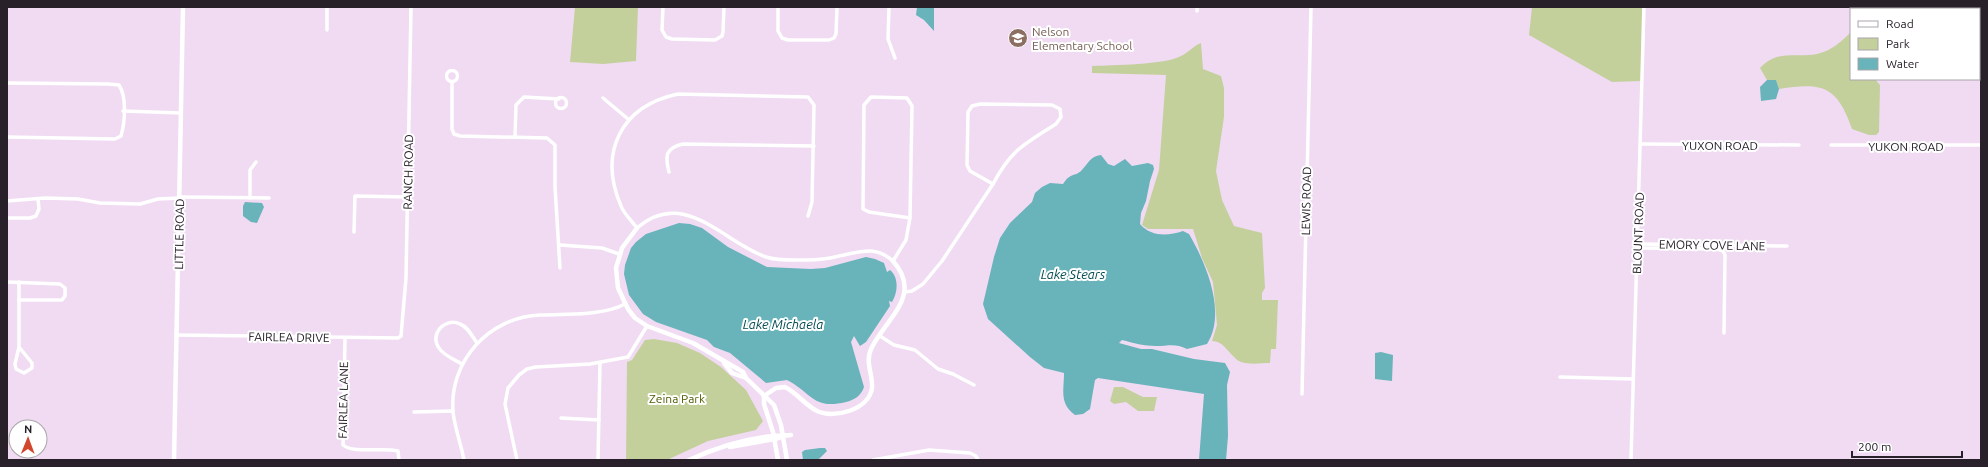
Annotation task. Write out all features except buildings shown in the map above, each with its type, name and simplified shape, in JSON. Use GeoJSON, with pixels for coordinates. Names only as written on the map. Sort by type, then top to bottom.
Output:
{"type":"FeatureCollection","features":[{"type":"Feature","properties":{"kind":"street","name":"LITTLE ROAD"},"geometry":{"type":"LineString","coordinates":[[174,460],[183,7]]}},
{"type":"Feature","properties":{"kind":"street"},"geometry":{"type":"LineString","coordinates":[[327,7],[327,30]]}},
{"type":"Feature","properties":{"kind":"street","name":"RANCH ROAD"},"geometry":{"type":"LineString","coordinates":[[401,336],[406,278],[411,7]]}},
{"type":"Feature","properties":{"kind":"street"},"geometry":{"type":"LineString","coordinates":[[663,7],[662,30],[666,37],[672,39],[715,40],[722,36],[724,32],[724,7]]}},
{"type":"Feature","properties":{"kind":"street"},"geometry":{"type":"LineString","coordinates":[[778,7],[778,31],[782,38],[788,40],[831,40],[835,36],[837,7]]}},
{"type":"Feature","properties":{"kind":"street"},"geometry":{"type":"LineString","coordinates":[[889,7],[888,39],[895,58]]}},
{"type":"Feature","properties":{"kind":"street","name":"LEWIS ROAD"},"geometry":{"type":"LineString","coordinates":[[1302,394],[1312,7]]}},
{"type":"Feature","properties":{"kind":"street","name":"BLOUNT ROAD"},"geometry":{"type":"LineString","coordinates":[[1631,460],[1644,7]]}},
{"type":"Feature","properties":{"kind":"street"},"geometry":{"type":"LineString","coordinates":[[452,82],[452,129],[454,134],[460,136],[547,138],[555,145],[555,186],[560,244],[560,268]]}},
{"type":"Feature","properties":{"kind":"street"},"geometry":{"type":"LineString","coordinates":[[7,83],[119,85],[123,91],[121,136],[115,140],[7,137]]}},
{"type":"Feature","properties":{"kind":"street"},"geometry":{"type":"LineString","coordinates":[[637,228],[621,208],[613,184],[612,161],[614,149],[618,136],[628,119],[648,104],[664,97],[678,94],[808,97],[814,105],[812,202],[808,216]]}},
{"type":"Feature","properties":{"kind":"street"},"geometry":{"type":"LineString","coordinates":[[515,137],[516,105],[519,100],[524,97],[558,99]]}},
{"type":"Feature","properties":{"kind":"street"},"geometry":{"type":"LineString","coordinates":[[893,261],[906,240],[910,218],[912,106],[907,98],[871,97],[864,105],[863,209],[869,212],[910,218]]}},
{"type":"Feature","properties":{"kind":"street"},"geometry":{"type":"LineString","coordinates":[[602,98],[628,119]]}},
{"type":"Feature","properties":{"kind":"street"},"geometry":{"type":"LineString","coordinates":[[905,292],[912,291],[923,284],[942,261],[993,184],[1003,166],[1013,153],[1056,124],[1061,117],[1060,109],[1052,105],[980,104],[972,106],[968,112],[967,165],[970,171],[993,184]]}},
{"type":"Feature","properties":{"kind":"street"},"geometry":{"type":"LineString","coordinates":[[123,111],[181,113]]}},
{"type":"Feature","properties":{"kind":"street"},"geometry":{"type":"LineString","coordinates":[[668,172],[666,160],[668,152],[674,146],[683,144],[814,146]]}},
{"type":"Feature","properties":{"kind":"street","name":"YUXON ROAD"},"geometry":{"type":"LineString","coordinates":[[1641,144],[1799,145]]}},
{"type":"Feature","properties":{"kind":"street","name":"YUKON ROAD"},"geometry":{"type":"LineString","coordinates":[[1831,145],[1981,145]]}},
{"type":"Feature","properties":{"kind":"street"},"geometry":{"type":"LineString","coordinates":[[250,198],[250,170],[256,162]]}},
{"type":"Feature","properties":{"kind":"street"},"geometry":{"type":"LineString","coordinates":[[354,232],[355,196],[407,197]]}},
{"type":"Feature","properties":{"kind":"street"},"geometry":{"type":"LineString","coordinates":[[7,201],[78,199],[100,203],[140,204],[158,198],[179,197],[269,198]]}},
{"type":"Feature","properties":{"kind":"street"},"geometry":{"type":"LineString","coordinates":[[7,218],[30,218],[36,216],[39,210],[38,199]]}},
{"type":"Feature","properties":{"kind":"street"},"geometry":{"type":"LineString","coordinates":[[764,396],[774,389],[783,387],[821,412],[831,414],[858,407],[865,402],[871,393],[872,383],[868,358],[872,348],[901,305],[905,292],[902,274],[893,261],[883,254],[870,250],[822,259],[772,258],[733,241],[704,220],[684,214],[674,213],[659,216],[637,228],[627,239],[619,254],[616,278],[619,292],[625,304],[635,318],[647,326],[687,340],[724,363],[739,369],[746,378],[764,396],[774,405],[783,436],[787,460]]}},
{"type":"Feature","properties":{"kind":"street"},"geometry":{"type":"LineString","coordinates":[[560,244],[602,248],[619,254]]}},
{"type":"Feature","properties":{"kind":"street"},"geometry":{"type":"LineString","coordinates":[[1637,244],[1644,248],[1718,249],[1723,251],[1725,255],[1724,333]]}},
{"type":"Feature","properties":{"kind":"street","name":"EMORY COVE LANE"},"geometry":{"type":"LineString","coordinates":[[1637,244],[1787,246]]}},
{"type":"Feature","properties":{"kind":"street"},"geometry":{"type":"LineString","coordinates":[[7,282],[60,284],[65,288],[66,292],[62,300],[19,300]]}},
{"type":"Feature","properties":{"kind":"street"},"geometry":{"type":"LineString","coordinates":[[19,282],[19,347],[15,364],[16,369],[24,373],[32,368],[32,363],[19,347]]}},
{"type":"Feature","properties":{"kind":"street"},"geometry":{"type":"LineString","coordinates":[[464,460],[453,411],[454,388],[462,364],[477,343],[491,330],[514,319],[534,315],[593,312],[625,304]]}},
{"type":"Feature","properties":{"kind":"street"},"geometry":{"type":"LineString","coordinates":[[462,364],[442,352],[438,347],[436,334],[439,328],[444,324],[452,322],[459,323],[465,326],[477,343]]}},
{"type":"Feature","properties":{"kind":"street"},"geometry":{"type":"LineString","coordinates":[[518,460],[505,404],[508,388],[515,378],[523,372],[536,367],[600,363],[630,356],[647,326]]}},
{"type":"Feature","properties":{"kind":"street","name":"FAIRLEA DRIVE"},"geometry":{"type":"LineString","coordinates":[[176,335],[345,338],[398,338],[401,336]]}},
{"type":"Feature","properties":{"kind":"street"},"geometry":{"type":"LineString","coordinates":[[880,336],[894,345],[915,350],[938,369],[953,374],[974,386]]}},
{"type":"Feature","properties":{"kind":"street","name":"FAIRLEA LANE"},"geometry":{"type":"LineString","coordinates":[[345,338],[343,445],[350,448],[391,449],[398,451],[399,460]]}},
{"type":"Feature","properties":{"kind":"street"},"geometry":{"type":"LineString","coordinates":[[598,460],[600,363]]}},
{"type":"Feature","properties":{"kind":"street"},"geometry":{"type":"LineString","coordinates":[[1560,377],[1633,379]]}},
{"type":"Feature","properties":{"kind":"street"},"geometry":{"type":"LineString","coordinates":[[764,396],[764,404],[774,437],[778,460]]}},
{"type":"Feature","properties":{"kind":"street"},"geometry":{"type":"LineString","coordinates":[[414,412],[453,411]]}},
{"type":"Feature","properties":{"kind":"street"},"geometry":{"type":"LineString","coordinates":[[561,418],[599,420]]}},
{"type":"Feature","properties":{"kind":"street"},"geometry":{"type":"LineString","coordinates":[[689,460],[712,451],[774,437],[791,435]]}},
{"type":"Feature","properties":{"kind":"street"},"geometry":{"type":"LineString","coordinates":[[873,460],[929,450],[970,453],[976,456],[978,460]]}},
{"type":"Feature","properties":{"kind":"green space"},"geometry":{"type":"Polygon","coordinates":[[[575,7],[638,7],[636,61],[603,64],[570,62],[575,7]]]}},
{"type":"Feature","properties":{"kind":"green space"},"geometry":{"type":"Polygon","coordinates":[[[1532,7],[1642,7],[1641,81],[1612,82],[1529,35],[1532,7]]]}},
{"type":"Feature","properties":{"kind":"green space"},"geometry":{"type":"Polygon","coordinates":[[[1850,33],[1850,80],[1876,80],[1880,85],[1879,132],[1876,135],[1869,135],[1852,129],[1840,104],[1834,96],[1826,90],[1807,86],[1779,89],[1776,80],[1767,80],[1760,68],[1773,58],[1780,56],[1822,53],[1836,46],[1850,33]]]}},
{"type":"Feature","properties":{"kind":"green space"},"geometry":{"type":"Polygon","coordinates":[[[1201,43],[1203,69],[1221,76],[1224,88],[1224,117],[1216,171],[1222,200],[1234,226],[1262,233],[1265,288],[1262,293],[1262,300],[1278,300],[1276,349],[1271,349],[1270,363],[1252,364],[1241,362],[1237,360],[1224,346],[1212,341],[1217,325],[1213,282],[1202,258],[1193,229],[1148,229],[1142,225],[1159,170],[1166,75],[1092,73],[1092,66],[1138,64],[1173,59],[1181,56],[1201,43]]]}},
{"type":"Feature","properties":{"kind":"green space","name":"Zeina Park"},"geometry":{"type":"Polygon","coordinates":[[[654,339],[677,343],[700,353],[721,367],[746,390],[763,421],[756,430],[708,441],[667,460],[626,460],[627,362],[632,360],[645,340],[654,339]]]}},
{"type":"Feature","properties":{"kind":"green space"},"geometry":{"type":"Polygon","coordinates":[[[1114,387],[1123,387],[1143,397],[1157,397],[1154,411],[1138,411],[1126,402],[1114,404],[1110,401],[1114,387]]]}},
{"type":"Feature","properties":{"kind":"water"},"geometry":{"type":"Polygon","coordinates":[[[917,7],[934,7],[934,31],[924,20],[916,15],[917,7]]]}},
{"type":"Feature","properties":{"kind":"water"},"geometry":{"type":"Polygon","coordinates":[[[1767,80],[1776,80],[1779,89],[1776,99],[1761,101],[1760,87],[1767,80]]]}},
{"type":"Feature","properties":{"kind":"water","name":"Lake Stears"},"geometry":{"type":"Polygon","coordinates":[[[1101,155],[1108,164],[1114,166],[1125,159],[1132,166],[1148,163],[1153,165],[1154,169],[1146,201],[1141,213],[1140,224],[1144,228],[1154,233],[1172,234],[1183,231],[1189,234],[1202,259],[1212,288],[1215,303],[1213,332],[1207,344],[1187,349],[1176,345],[1156,346],[1122,340],[1119,343],[1141,349],[1152,349],[1194,359],[1225,363],[1230,372],[1227,385],[1228,436],[1226,460],[1199,460],[1204,394],[1098,378],[1095,380],[1090,409],[1083,414],[1075,415],[1064,401],[1064,373],[1044,368],[988,319],[983,304],[1000,238],[1010,223],[1032,202],[1035,193],[1042,187],[1050,183],[1063,184],[1070,176],[1079,173],[1094,157],[1101,155]]]}},
{"type":"Feature","properties":{"kind":"water"},"geometry":{"type":"Polygon","coordinates":[[[245,202],[262,203],[264,207],[257,223],[251,222],[243,216],[243,206],[245,202]]]}},
{"type":"Feature","properties":{"kind":"water","name":"Lake Michaela"},"geometry":{"type":"Polygon","coordinates":[[[679,223],[690,224],[702,228],[728,247],[767,267],[811,269],[825,268],[866,257],[884,263],[887,272],[890,270],[895,277],[897,285],[894,298],[892,302],[889,301],[890,306],[866,342],[860,346],[854,336],[851,342],[864,387],[859,395],[846,402],[826,404],[814,399],[787,380],[766,383],[730,353],[714,347],[707,340],[656,322],[643,314],[629,295],[624,274],[625,265],[631,248],[646,234],[679,223]]]}},
{"type":"Feature","properties":{"kind":"water"},"geometry":{"type":"Polygon","coordinates":[[[1381,352],[1393,355],[1392,381],[1375,379],[1375,353],[1381,352]]]}},
{"type":"Feature","properties":{"kind":"water"},"geometry":{"type":"Polygon","coordinates":[[[825,448],[827,451],[818,460],[803,460],[802,452],[805,450],[825,448]]]}},
{"type":"Feature","properties":{"kind":"place","name":"Nelson Elementary School"},"geometry":{"type":"Point","coordinates":[1018,38]}}]}
